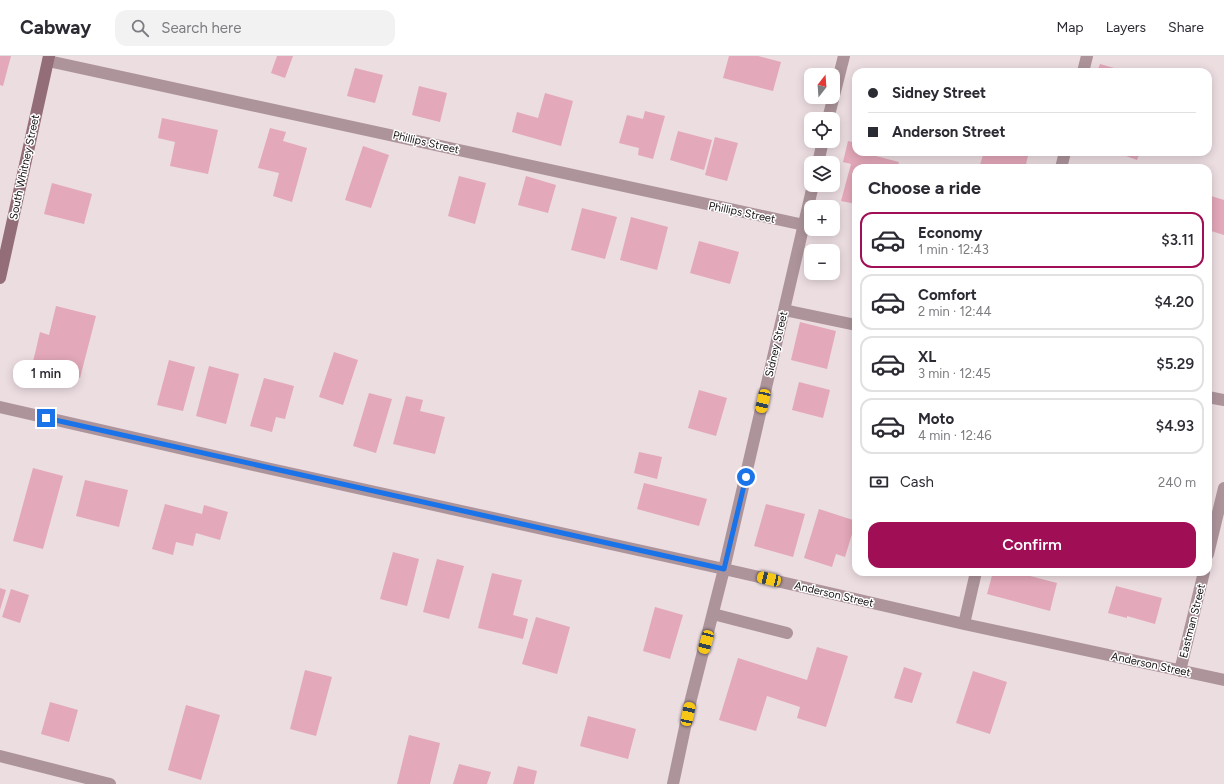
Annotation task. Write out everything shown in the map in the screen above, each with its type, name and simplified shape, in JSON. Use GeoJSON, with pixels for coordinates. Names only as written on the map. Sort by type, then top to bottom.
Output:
{"type":"FeatureCollection","features":[{"type":"Feature","properties":{"kind":"street"},"geometry":{"type":"LineString","coordinates":[[830,112],[844,56]]}},
{"type":"Feature","properties":{"kind":"street"},"geometry":{"type":"LineString","coordinates":[[1084,68],[1087,56]]}},
{"type":"Feature","properties":{"kind":"street","name":"Phillips Street"},"geometry":{"type":"LineString","coordinates":[[49,58],[804,225]]}},
{"type":"Feature","properties":{"kind":"street","name":"South Whitney Street"},"geometry":{"type":"LineString","coordinates":[[0,278],[49,58]]}},
{"type":"Feature","properties":{"kind":"street","name":"Sidney Street"},"geometry":{"type":"LineString","coordinates":[[673,784],[691,699],[724,569],[804,225]]}},
{"type":"Feature","properties":{"kind":"street"},"geometry":{"type":"LineString","coordinates":[[784,310],[852,324]]}},
{"type":"Feature","properties":{"kind":"street"},"geometry":{"type":"LineString","coordinates":[[1212,398],[1224,400]]}},
{"type":"Feature","properties":{"kind":"street","name":"Anderson Street"},"geometry":{"type":"LineString","coordinates":[[0,407],[964,624],[1224,680]]}},
{"type":"Feature","properties":{"kind":"street"},"geometry":{"type":"LineString","coordinates":[[1212,538],[1224,488]]}},
{"type":"Feature","properties":{"kind":"street"},"geometry":{"type":"LineString","coordinates":[[964,624],[975,576]]}},
{"type":"Feature","properties":{"kind":"street","name":"Eastman Street"},"geometry":{"type":"LineString","coordinates":[[1180,670],[1203,576]]}},
{"type":"Feature","properties":{"kind":"street"},"geometry":{"type":"LineString","coordinates":[[713,614],[787,633]]}},
{"type":"Feature","properties":{"kind":"street"},"geometry":{"type":"LineString","coordinates":[[0,756],[110,784]]}},
{"type":"Feature","properties":{"kind":"building"},"geometry":{"type":"Polygon","coordinates":[[[0,56],[11,56],[3,86],[0,85],[0,56]]]}},
{"type":"Feature","properties":{"kind":"building"},"geometry":{"type":"Polygon","coordinates":[[[277,56],[293,56],[285,78],[271,73],[277,56]]]}},
{"type":"Feature","properties":{"kind":"building"},"geometry":{"type":"Polygon","coordinates":[[[729,56],[758,56],[781,62],[773,91],[723,78],[729,56]]]}},
{"type":"Feature","properties":{"kind":"building"},"geometry":{"type":"Polygon","coordinates":[[[1100,64],[1114,68],[1098,68],[1100,64]]]}},
{"type":"Feature","properties":{"kind":"building"},"geometry":{"type":"Polygon","coordinates":[[[355,68],[383,75],[375,103],[347,96],[355,68]]]}},
{"type":"Feature","properties":{"kind":"building"},"geometry":{"type":"Polygon","coordinates":[[[419,86],[447,93],[440,122],[412,115],[419,86]]]}},
{"type":"Feature","properties":{"kind":"building"},"geometry":{"type":"Polygon","coordinates":[[[545,93],[573,101],[561,146],[512,132],[517,112],[538,118],[545,93]]]}},
{"type":"Feature","properties":{"kind":"building"},"geometry":{"type":"Polygon","coordinates":[[[645,111],[665,116],[653,159],[638,155],[639,148],[619,143],[627,115],[643,119],[645,111]]]}},
{"type":"Feature","properties":{"kind":"building"},"geometry":{"type":"Polygon","coordinates":[[[162,118],[218,130],[208,174],[170,166],[175,142],[158,138],[162,118]]]}},
{"type":"Feature","properties":{"kind":"building"},"geometry":{"type":"Polygon","coordinates":[[[270,128],[286,132],[283,141],[307,148],[292,202],[273,196],[279,173],[258,168],[270,128]]]}},
{"type":"Feature","properties":{"kind":"building"},"geometry":{"type":"Polygon","coordinates":[[[678,131],[712,140],[704,170],[670,160],[678,131]]]}},
{"type":"Feature","properties":{"kind":"building"},"geometry":{"type":"Polygon","coordinates":[[[715,137],[738,143],[727,181],[705,175],[715,137]]]}},
{"type":"Feature","properties":{"kind":"building"},"geometry":{"type":"Polygon","coordinates":[[[848,141],[852,142],[852,156],[876,156],[899,162],[898,164],[852,164],[852,203],[841,201],[851,164],[843,162],[848,141]]]}},
{"type":"Feature","properties":{"kind":"building"},"geometry":{"type":"Polygon","coordinates":[[[363,146],[389,155],[371,208],[345,200],[363,146]]]}},
{"type":"Feature","properties":{"kind":"building"},"geometry":{"type":"Polygon","coordinates":[[[983,156],[1028,156],[1026,164],[980,164],[983,156]]]}},
{"type":"Feature","properties":{"kind":"building"},"geometry":{"type":"Polygon","coordinates":[[[1126,156],[1138,156],[1137,160],[1126,156]]]}},
{"type":"Feature","properties":{"kind":"building"},"geometry":{"type":"Polygon","coordinates":[[[459,176],[486,183],[475,224],[448,216],[459,176]]]}},
{"type":"Feature","properties":{"kind":"building"},"geometry":{"type":"Polygon","coordinates":[[[526,176],[556,185],[548,213],[518,205],[526,176]]]}},
{"type":"Feature","properties":{"kind":"building"},"geometry":{"type":"Polygon","coordinates":[[[52,183],[92,194],[84,224],[44,214],[52,183]]]}},
{"type":"Feature","properties":{"kind":"building"},"geometry":{"type":"Polygon","coordinates":[[[1212,196],[1224,200],[1224,235],[1212,231],[1212,196]]]}},
{"type":"Feature","properties":{"kind":"building"},"geometry":{"type":"Polygon","coordinates":[[[582,208],[617,217],[605,259],[571,250],[582,208]]]}},
{"type":"Feature","properties":{"kind":"building"},"geometry":{"type":"Polygon","coordinates":[[[631,217],[668,227],[657,270],[620,260],[631,217]]]}},
{"type":"Feature","properties":{"kind":"building"},"geometry":{"type":"Polygon","coordinates":[[[699,241],[739,252],[730,284],[690,273],[699,241]]]}},
{"type":"Feature","properties":{"kind":"building"},"geometry":{"type":"Polygon","coordinates":[[[56,306],[96,316],[80,378],[32,366],[40,332],[49,335],[56,306]]]}},
{"type":"Feature","properties":{"kind":"building"},"geometry":{"type":"Polygon","coordinates":[[[800,322],[836,331],[827,369],[791,360],[800,322]]]}},
{"type":"Feature","properties":{"kind":"building"},"geometry":{"type":"Polygon","coordinates":[[[334,352],[358,360],[343,405],[319,397],[334,352]]]}},
{"type":"Feature","properties":{"kind":"building"},"geometry":{"type":"Polygon","coordinates":[[[169,360],[195,367],[183,411],[157,405],[169,360]]]}},
{"type":"Feature","properties":{"kind":"building"},"geometry":{"type":"Polygon","coordinates":[[[209,366],[239,374],[226,424],[196,416],[209,366]]]}},
{"type":"Feature","properties":{"kind":"building"},"geometry":{"type":"Polygon","coordinates":[[[264,378],[294,386],[285,419],[276,417],[272,432],[250,426],[264,378]]]}},
{"type":"Feature","properties":{"kind":"building"},"geometry":{"type":"Polygon","coordinates":[[[799,382],[830,390],[823,418],[792,410],[799,382]]]}},
{"type":"Feature","properties":{"kind":"building"},"geometry":{"type":"Polygon","coordinates":[[[699,390],[727,398],[716,436],[688,428],[699,390]]]}},
{"type":"Feature","properties":{"kind":"building"},"geometry":{"type":"Polygon","coordinates":[[[369,393],[392,399],[376,453],[353,446],[369,393]]]}},
{"type":"Feature","properties":{"kind":"building"},"geometry":{"type":"Polygon","coordinates":[[[406,396],[423,400],[420,411],[445,417],[435,454],[393,444],[406,396]]]}},
{"type":"Feature","properties":{"kind":"building"},"geometry":{"type":"Polygon","coordinates":[[[639,452],[662,457],[657,479],[634,473],[639,452]]]}},
{"type":"Feature","properties":{"kind":"building"},"geometry":{"type":"Polygon","coordinates":[[[33,468],[63,476],[43,549],[13,541],[33,468]]]}},
{"type":"Feature","properties":{"kind":"building"},"geometry":{"type":"Polygon","coordinates":[[[85,480],[128,490],[119,527],[76,516],[85,480]]]}},
{"type":"Feature","properties":{"kind":"building"},"geometry":{"type":"Polygon","coordinates":[[[644,483],[707,499],[699,526],[637,509],[644,483]]]}},
{"type":"Feature","properties":{"kind":"building"},"geometry":{"type":"Polygon","coordinates":[[[165,504],[202,514],[204,505],[228,512],[220,540],[196,533],[193,546],[176,542],[173,555],[152,549],[165,504]]]}},
{"type":"Feature","properties":{"kind":"building"},"geometry":{"type":"Polygon","coordinates":[[[766,504],[805,514],[793,557],[754,546],[766,504]]]}},
{"type":"Feature","properties":{"kind":"building"},"geometry":{"type":"Polygon","coordinates":[[[819,509],[852,520],[852,534],[845,557],[836,554],[832,567],[804,558],[819,509]]]}},
{"type":"Feature","properties":{"kind":"building"},"geometry":{"type":"Polygon","coordinates":[[[393,552],[419,559],[407,606],[380,599],[393,552]]]}},
{"type":"Feature","properties":{"kind":"building"},"geometry":{"type":"Polygon","coordinates":[[[437,559],[464,566],[449,619],[423,612],[437,559]]]}},
{"type":"Feature","properties":{"kind":"building"},"geometry":{"type":"Polygon","coordinates":[[[492,573],[522,580],[513,615],[528,619],[523,639],[478,628],[492,573]]]}},
{"type":"Feature","properties":{"kind":"building"},"geometry":{"type":"Polygon","coordinates":[[[992,576],[1030,576],[1057,583],[1050,611],[987,594],[992,576]]]}},
{"type":"Feature","properties":{"kind":"building"},"geometry":{"type":"Polygon","coordinates":[[[1116,586],[1162,598],[1155,624],[1127,616],[1127,618],[1108,613],[1116,586]]]}},
{"type":"Feature","properties":{"kind":"building"},"geometry":{"type":"Polygon","coordinates":[[[0,588],[6,590],[0,610],[0,588]]]}},
{"type":"Feature","properties":{"kind":"building"},"geometry":{"type":"Polygon","coordinates":[[[11,589],[29,595],[20,623],[2,617],[11,589]]]}},
{"type":"Feature","properties":{"kind":"building"},"geometry":{"type":"Polygon","coordinates":[[[655,607],[683,615],[670,659],[643,651],[655,607]]]}},
{"type":"Feature","properties":{"kind":"building"},"geometry":{"type":"Polygon","coordinates":[[[536,617],[570,627],[557,674],[522,664],[536,617]]]}},
{"type":"Feature","properties":{"kind":"building"},"geometry":{"type":"Polygon","coordinates":[[[817,647],[848,656],[826,727],[797,718],[800,707],[767,696],[756,731],[719,720],[738,658],[807,680],[817,647]]]}},
{"type":"Feature","properties":{"kind":"building"},"geometry":{"type":"Polygon","coordinates":[[[904,667],[922,673],[912,703],[894,698],[904,667]]]}},
{"type":"Feature","properties":{"kind":"building"},"geometry":{"type":"Polygon","coordinates":[[[305,670],[332,677],[316,736],[290,729],[305,670]]]}},
{"type":"Feature","properties":{"kind":"building"},"geometry":{"type":"Polygon","coordinates":[[[973,671],[1007,682],[990,734],[956,723],[973,671]]]}},
{"type":"Feature","properties":{"kind":"building"},"geometry":{"type":"Polygon","coordinates":[[[50,702],[78,710],[69,742],[41,734],[50,702]]]}},
{"type":"Feature","properties":{"kind":"building"},"geometry":{"type":"Polygon","coordinates":[[[186,705],[220,715],[201,780],[168,770],[186,705]]]}},
{"type":"Feature","properties":{"kind":"building"},"geometry":{"type":"Polygon","coordinates":[[[588,716],[636,729],[628,759],[580,746],[588,716]]]}},
{"type":"Feature","properties":{"kind":"building"},"geometry":{"type":"Polygon","coordinates":[[[409,735],[440,743],[430,784],[397,784],[409,735]]]}},
{"type":"Feature","properties":{"kind":"building"},"geometry":{"type":"Polygon","coordinates":[[[459,764],[491,772],[487,784],[453,784],[459,764]]]}},
{"type":"Feature","properties":{"kind":"building"},"geometry":{"type":"Polygon","coordinates":[[[518,766],[537,771],[534,784],[513,784],[518,766]]]}},
{"type":"Feature","properties":{"kind":"route"},"geometry":{"type":"LineString","coordinates":[[46,418],[724,569],[746,477]]}}]}
